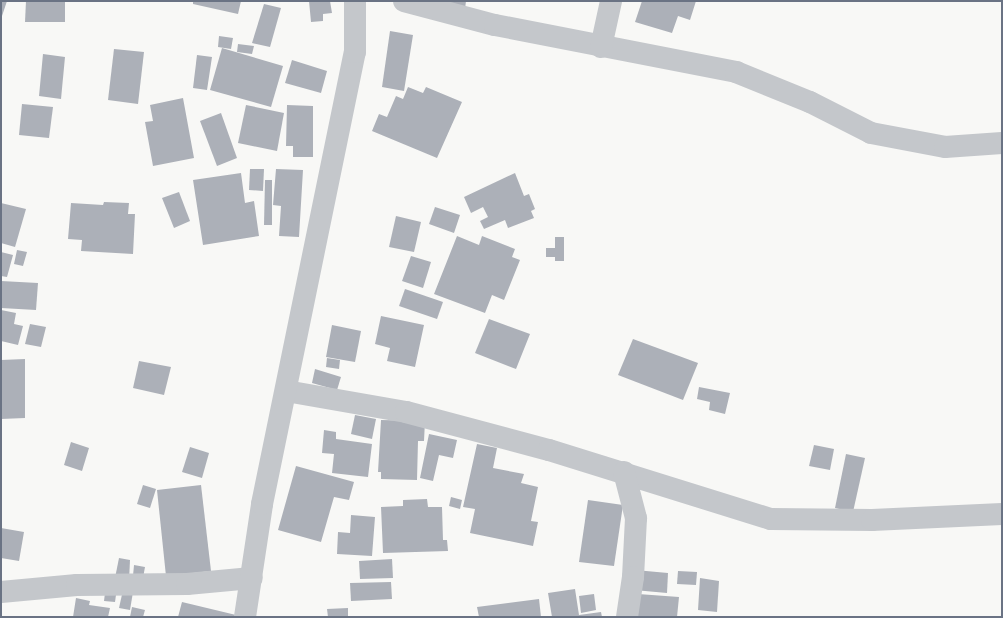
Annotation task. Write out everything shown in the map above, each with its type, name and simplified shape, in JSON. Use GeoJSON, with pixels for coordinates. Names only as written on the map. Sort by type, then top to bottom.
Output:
{"type":"FeatureCollection","features":[{"type":"Feature","properties":{"kind":"street"},"geometry":{"type":"LineString","coordinates":[[245,617],[262,504],[355,52],[355,1]]}},
{"type":"Feature","properties":{"kind":"street"},"geometry":{"type":"LineString","coordinates":[[404,1],[495,24],[601,47],[736,72],[810,102],[871,133],[945,147],[1002,143]]}},
{"type":"Feature","properties":{"kind":"street"},"geometry":{"type":"LineString","coordinates":[[601,47],[611,1]]}},
{"type":"Feature","properties":{"kind":"street"},"geometry":{"type":"LineString","coordinates":[[286,391],[406,412],[624,472],[771,519],[872,520],[1002,514]]}},
{"type":"Feature","properties":{"kind":"street"},"geometry":{"type":"LineString","coordinates":[[624,472],[636,518],[633,577],[627,617]]}},
{"type":"Feature","properties":{"kind":"street"},"geometry":{"type":"LineString","coordinates":[[1,592],[91,585],[187,584],[252,578]]}},
{"type":"Feature","properties":{"kind":"building"},"geometry":{"type":"Polygon","coordinates":[[[1,1],[7,1],[1,19],[1,1]]]}},
{"type":"Feature","properties":{"kind":"building"},"geometry":{"type":"Polygon","coordinates":[[[26,1],[65,1],[65,22],[25,22],[26,1]]]}},
{"type":"Feature","properties":{"kind":"building"},"geometry":{"type":"Polygon","coordinates":[[[193,1],[241,1],[238,14],[193,4],[193,1]]]}},
{"type":"Feature","properties":{"kind":"building"},"geometry":{"type":"Polygon","coordinates":[[[309,1],[330,1],[332,13],[323,14],[323,21],[311,22],[309,1]]]}},
{"type":"Feature","properties":{"kind":"building"},"geometry":{"type":"Polygon","coordinates":[[[425,1],[466,1],[465,9],[425,1]]]}},
{"type":"Feature","properties":{"kind":"building"},"geometry":{"type":"Polygon","coordinates":[[[642,1],[696,1],[690,20],[678,16],[672,33],[635,22],[642,1]]]}},
{"type":"Feature","properties":{"kind":"building"},"geometry":{"type":"Polygon","coordinates":[[[264,4],[281,8],[270,47],[252,43],[264,4]]]}},
{"type":"Feature","properties":{"kind":"building"},"geometry":{"type":"Polygon","coordinates":[[[390,31],[413,35],[404,91],[382,87],[390,31]]]}},
{"type":"Feature","properties":{"kind":"building"},"geometry":{"type":"Polygon","coordinates":[[[219,36],[233,38],[231,49],[218,47],[219,36]]]}},
{"type":"Feature","properties":{"kind":"building"},"geometry":{"type":"Polygon","coordinates":[[[238,44],[254,46],[252,54],[237,52],[238,44]]]}},
{"type":"Feature","properties":{"kind":"building"},"geometry":{"type":"Polygon","coordinates":[[[222,48],[283,66],[271,107],[210,90],[222,48]]]}},
{"type":"Feature","properties":{"kind":"building"},"geometry":{"type":"Polygon","coordinates":[[[114,49],[144,52],[138,104],[108,100],[114,49]]]}},
{"type":"Feature","properties":{"kind":"building"},"geometry":{"type":"Polygon","coordinates":[[[43,54],[65,57],[61,99],[39,96],[43,54]]]}},
{"type":"Feature","properties":{"kind":"building"},"geometry":{"type":"Polygon","coordinates":[[[197,55],[212,57],[207,90],[193,88],[197,55]]]}},
{"type":"Feature","properties":{"kind":"building"},"geometry":{"type":"Polygon","coordinates":[[[292,60],[327,71],[321,93],[285,83],[292,60]]]}},
{"type":"Feature","properties":{"kind":"building"},"geometry":{"type":"Polygon","coordinates":[[[408,87],[423,93],[426,87],[462,102],[437,158],[372,131],[379,114],[387,117],[396,96],[403,99],[408,87]]]}},
{"type":"Feature","properties":{"kind":"building"},"geometry":{"type":"Polygon","coordinates":[[[183,98],[194,158],[153,166],[145,122],[153,121],[150,105],[183,98]]]}},
{"type":"Feature","properties":{"kind":"building"},"geometry":{"type":"Polygon","coordinates":[[[22,104],[53,107],[49,138],[19,135],[22,104]]]}},
{"type":"Feature","properties":{"kind":"building"},"geometry":{"type":"Polygon","coordinates":[[[246,105],[284,113],[277,151],[238,143],[246,105]]]}},
{"type":"Feature","properties":{"kind":"building"},"geometry":{"type":"Polygon","coordinates":[[[287,105],[313,106],[313,157],[293,157],[293,146],[286,146],[287,105]]]}},
{"type":"Feature","properties":{"kind":"building"},"geometry":{"type":"Polygon","coordinates":[[[221,113],[237,158],[217,166],[200,121],[221,113]]]}},
{"type":"Feature","properties":{"kind":"building"},"geometry":{"type":"Polygon","coordinates":[[[250,169],[264,169],[263,191],[249,190],[250,169]]]}},
{"type":"Feature","properties":{"kind":"building"},"geometry":{"type":"Polygon","coordinates":[[[276,169],[303,170],[299,237],[279,236],[281,206],[273,205],[276,169]]]}},
{"type":"Feature","properties":{"kind":"building"},"geometry":{"type":"Polygon","coordinates":[[[241,173],[245,203],[254,201],[259,236],[203,245],[193,180],[241,173]]]}},
{"type":"Feature","properties":{"kind":"building"},"geometry":{"type":"Polygon","coordinates":[[[515,173],[524,196],[529,194],[535,209],[531,211],[534,218],[508,228],[505,220],[484,229],[480,221],[488,217],[483,207],[471,213],[464,197],[515,173]]]}},
{"type":"Feature","properties":{"kind":"building"},"geometry":{"type":"Polygon","coordinates":[[[265,180],[272,180],[272,225],[264,225],[265,180]]]}},
{"type":"Feature","properties":{"kind":"building"},"geometry":{"type":"Polygon","coordinates":[[[179,192],[190,221],[174,228],[162,198],[179,192]]]}},
{"type":"Feature","properties":{"kind":"building"},"geometry":{"type":"Polygon","coordinates":[[[104,202],[129,203],[128,214],[135,214],[133,254],[81,251],[82,240],[68,239],[71,203],[103,205],[104,202]]]}},
{"type":"Feature","properties":{"kind":"building"},"geometry":{"type":"Polygon","coordinates":[[[1,203],[26,209],[15,247],[1,243],[1,203]]]}},
{"type":"Feature","properties":{"kind":"building"},"geometry":{"type":"Polygon","coordinates":[[[435,207],[460,215],[454,233],[429,224],[435,207]]]}},
{"type":"Feature","properties":{"kind":"building"},"geometry":{"type":"Polygon","coordinates":[[[396,216],[421,222],[414,252],[389,247],[396,216]]]}},
{"type":"Feature","properties":{"kind":"building"},"geometry":{"type":"Polygon","coordinates":[[[457,236],[479,245],[482,236],[515,249],[512,257],[520,260],[504,300],[492,295],[485,313],[434,294],[457,236]]]}},
{"type":"Feature","properties":{"kind":"building"},"geometry":{"type":"Polygon","coordinates":[[[555,237],[564,237],[564,261],[555,261],[555,257],[546,257],[546,248],[555,248],[555,237]]]}},
{"type":"Feature","properties":{"kind":"building"},"geometry":{"type":"Polygon","coordinates":[[[17,250],[27,252],[23,266],[14,264],[17,250]]]}},
{"type":"Feature","properties":{"kind":"building"},"geometry":{"type":"Polygon","coordinates":[[[1,252],[13,255],[7,277],[1,276],[1,252]]]}},
{"type":"Feature","properties":{"kind":"building"},"geometry":{"type":"Polygon","coordinates":[[[411,256],[431,262],[423,288],[402,281],[411,256]]]}},
{"type":"Feature","properties":{"kind":"building"},"geometry":{"type":"Polygon","coordinates":[[[1,281],[38,283],[36,310],[1,308],[1,281]]]}},
{"type":"Feature","properties":{"kind":"building"},"geometry":{"type":"Polygon","coordinates":[[[405,289],[443,302],[437,319],[399,306],[405,289]]]}},
{"type":"Feature","properties":{"kind":"building"},"geometry":{"type":"Polygon","coordinates":[[[1,310],[16,313],[14,324],[23,326],[18,345],[1,341],[1,310]]]}},
{"type":"Feature","properties":{"kind":"building"},"geometry":{"type":"Polygon","coordinates":[[[381,316],[424,325],[415,367],[387,361],[390,348],[375,344],[381,316]]]}},
{"type":"Feature","properties":{"kind":"building"},"geometry":{"type":"Polygon","coordinates":[[[489,319],[530,334],[516,369],[475,353],[489,319]]]}},
{"type":"Feature","properties":{"kind":"building"},"geometry":{"type":"Polygon","coordinates":[[[30,324],[46,327],[41,347],[25,344],[30,324]]]}},
{"type":"Feature","properties":{"kind":"building"},"geometry":{"type":"Polygon","coordinates":[[[332,325],[361,331],[355,362],[326,357],[332,325]]]}},
{"type":"Feature","properties":{"kind":"building"},"geometry":{"type":"Polygon","coordinates":[[[633,339],[698,363],[683,400],[618,375],[633,339]]]}},
{"type":"Feature","properties":{"kind":"building"},"geometry":{"type":"Polygon","coordinates":[[[327,358],[340,360],[339,369],[326,367],[327,358]]]}},
{"type":"Feature","properties":{"kind":"building"},"geometry":{"type":"Polygon","coordinates":[[[25,359],[25,418],[1,419],[1,360],[25,359]]]}},
{"type":"Feature","properties":{"kind":"building"},"geometry":{"type":"Polygon","coordinates":[[[139,361],[171,367],[164,395],[133,388],[139,361]]]}},
{"type":"Feature","properties":{"kind":"building"},"geometry":{"type":"Polygon","coordinates":[[[315,369],[341,377],[337,390],[312,383],[315,369]]]}},
{"type":"Feature","properties":{"kind":"building"},"geometry":{"type":"Polygon","coordinates":[[[699,387],[730,393],[725,414],[709,410],[710,402],[697,399],[699,387]]]}},
{"type":"Feature","properties":{"kind":"building"},"geometry":{"type":"Polygon","coordinates":[[[355,415],[376,419],[372,439],[351,434],[355,415]]]}},
{"type":"Feature","properties":{"kind":"building"},"geometry":{"type":"Polygon","coordinates":[[[381,420],[425,421],[424,441],[418,441],[417,480],[381,479],[381,472],[378,472],[381,420]]]}},
{"type":"Feature","properties":{"kind":"building"},"geometry":{"type":"Polygon","coordinates":[[[324,430],[336,432],[336,439],[372,444],[368,477],[332,473],[334,454],[322,453],[324,430]]]}},
{"type":"Feature","properties":{"kind":"building"},"geometry":{"type":"Polygon","coordinates":[[[429,434],[457,440],[453,458],[439,455],[433,481],[420,478],[429,434]]]}},
{"type":"Feature","properties":{"kind":"building"},"geometry":{"type":"Polygon","coordinates":[[[71,442],[89,448],[82,471],[64,465],[71,442]]]}},
{"type":"Feature","properties":{"kind":"building"},"geometry":{"type":"Polygon","coordinates":[[[477,444],[497,448],[493,468],[524,474],[521,483],[538,487],[531,521],[538,522],[533,546],[470,533],[475,509],[463,507],[477,444]]]}},
{"type":"Feature","properties":{"kind":"building"},"geometry":{"type":"Polygon","coordinates":[[[814,445],[834,449],[830,470],[809,466],[814,445]]]}},
{"type":"Feature","properties":{"kind":"building"},"geometry":{"type":"Polygon","coordinates":[[[190,447],[209,453],[202,478],[182,472],[190,447]]]}},
{"type":"Feature","properties":{"kind":"building"},"geometry":{"type":"Polygon","coordinates":[[[846,454],[865,458],[853,512],[835,508],[846,454]]]}},
{"type":"Feature","properties":{"kind":"building"},"geometry":{"type":"Polygon","coordinates":[[[296,466],[354,482],[349,500],[334,497],[321,542],[278,530],[296,466]]]}},
{"type":"Feature","properties":{"kind":"building"},"geometry":{"type":"Polygon","coordinates":[[[143,485],[156,489],[150,508],[137,504],[143,485]]]}},
{"type":"Feature","properties":{"kind":"building"},"geometry":{"type":"Polygon","coordinates":[[[201,485],[211,571],[166,576],[157,490],[201,485]]]}},
{"type":"Feature","properties":{"kind":"building"},"geometry":{"type":"Polygon","coordinates":[[[451,497],[462,500],[460,509],[449,506],[451,497]]]}},
{"type":"Feature","properties":{"kind":"building"},"geometry":{"type":"Polygon","coordinates":[[[427,499],[428,507],[442,507],[443,540],[447,540],[448,551],[383,553],[381,507],[403,506],[403,500],[427,499]]]}},
{"type":"Feature","properties":{"kind":"building"},"geometry":{"type":"Polygon","coordinates":[[[588,500],[623,505],[614,566],[579,562],[588,500]]]}},
{"type":"Feature","properties":{"kind":"building"},"geometry":{"type":"Polygon","coordinates":[[[351,515],[375,517],[372,556],[337,554],[338,532],[350,533],[351,515]]]}},
{"type":"Feature","properties":{"kind":"building"},"geometry":{"type":"Polygon","coordinates":[[[1,528],[24,532],[19,561],[1,558],[1,528]]]}},
{"type":"Feature","properties":{"kind":"building"},"geometry":{"type":"Polygon","coordinates":[[[119,558],[130,560],[129,581],[115,578],[119,558]]]}},
{"type":"Feature","properties":{"kind":"building"},"geometry":{"type":"Polygon","coordinates":[[[392,559],[393,578],[360,579],[359,561],[392,559]]]}},
{"type":"Feature","properties":{"kind":"building"},"geometry":{"type":"Polygon","coordinates":[[[134,565],[145,567],[143,578],[133,576],[134,565]]]}},
{"type":"Feature","properties":{"kind":"building"},"geometry":{"type":"Polygon","coordinates":[[[635,570],[668,573],[667,593],[634,590],[635,570]]]}},
{"type":"Feature","properties":{"kind":"building"},"geometry":{"type":"Polygon","coordinates":[[[678,571],[697,572],[696,585],[677,584],[678,571]]]}},
{"type":"Feature","properties":{"kind":"building"},"geometry":{"type":"Polygon","coordinates":[[[700,578],[719,581],[717,612],[698,610],[700,578]]]}},
{"type":"Feature","properties":{"kind":"building"},"geometry":{"type":"Polygon","coordinates":[[[391,582],[392,599],[351,601],[350,583],[391,582]]]}},
{"type":"Feature","properties":{"kind":"building"},"geometry":{"type":"Polygon","coordinates":[[[575,589],[579,615],[601,612],[602,617],[552,617],[548,593],[575,589]]]}},
{"type":"Feature","properties":{"kind":"building"},"geometry":{"type":"Polygon","coordinates":[[[123,590],[133,592],[130,610],[119,608],[123,590]]]}},
{"type":"Feature","properties":{"kind":"building"},"geometry":{"type":"Polygon","coordinates":[[[105,593],[116,595],[115,602],[104,601],[105,593]]]}},
{"type":"Feature","properties":{"kind":"building"},"geometry":{"type":"Polygon","coordinates":[[[594,594],[596,610],[581,613],[579,596],[594,594]]]}},
{"type":"Feature","properties":{"kind":"building"},"geometry":{"type":"Polygon","coordinates":[[[638,594],[679,597],[677,617],[636,617],[638,594]]]}},
{"type":"Feature","properties":{"kind":"building"},"geometry":{"type":"Polygon","coordinates":[[[76,598],[90,601],[89,605],[110,608],[108,617],[73,617],[76,598]]]}},
{"type":"Feature","properties":{"kind":"building"},"geometry":{"type":"Polygon","coordinates":[[[539,599],[541,617],[479,617],[477,607],[539,599]]]}},
{"type":"Feature","properties":{"kind":"building"},"geometry":{"type":"Polygon","coordinates":[[[182,602],[236,615],[235,617],[178,617],[182,602]]]}},
{"type":"Feature","properties":{"kind":"building"},"geometry":{"type":"Polygon","coordinates":[[[132,607],[145,610],[143,617],[130,617],[132,607]]]}},
{"type":"Feature","properties":{"kind":"building"},"geometry":{"type":"Polygon","coordinates":[[[348,608],[348,617],[328,617],[327,609],[348,608]]]}}]}
